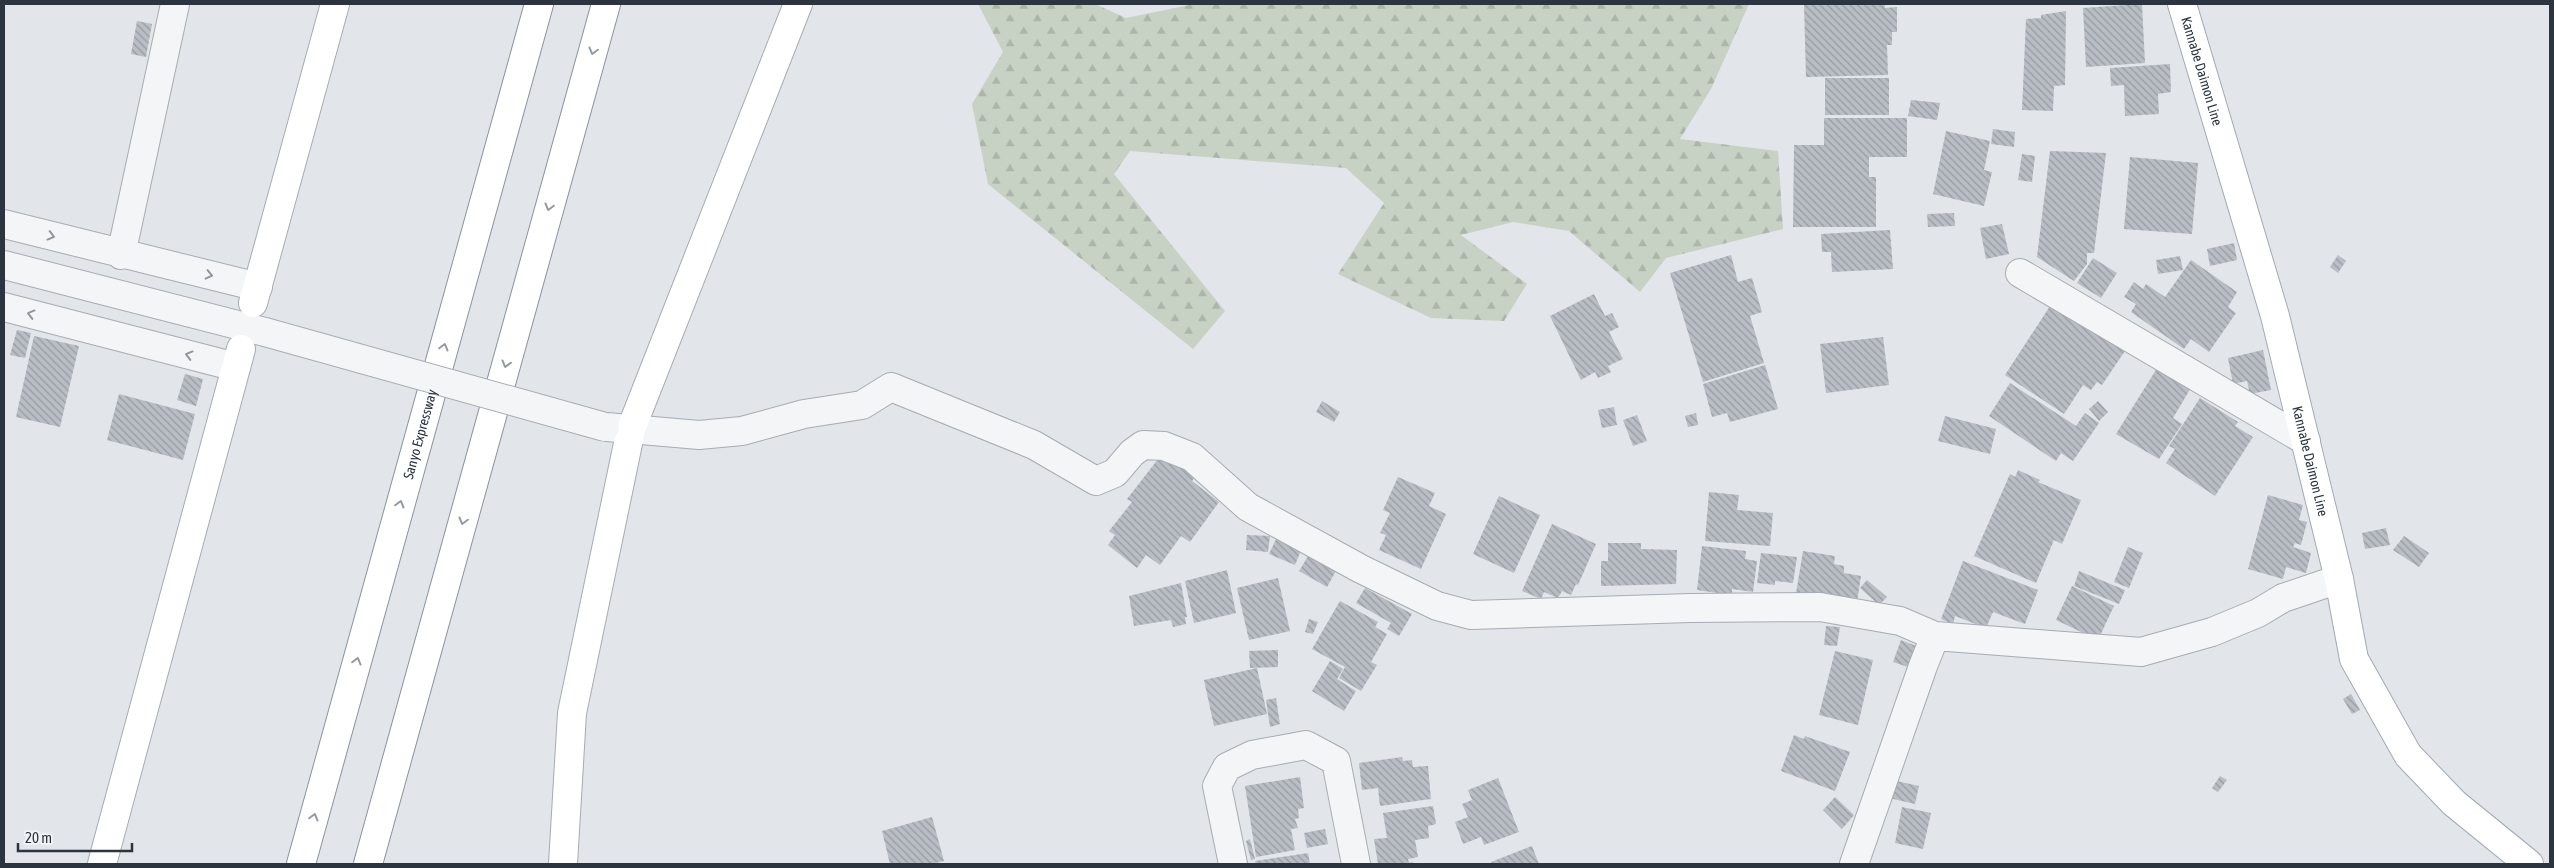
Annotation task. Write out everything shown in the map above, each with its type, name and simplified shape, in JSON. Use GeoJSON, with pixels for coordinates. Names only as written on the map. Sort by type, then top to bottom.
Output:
{"type":"FeatureCollection","features":[{"type":"Feature","properties":{"kind":"main road"},"geometry":{"type":"LineString","coordinates":[[256,295],[335,4]]}},
{"type":"Feature","properties":{"kind":"main road","name":"Sanyo Expressway"},"geometry":{"type":"LineString","coordinates":[[301,864],[539,4]]}},
{"type":"Feature","properties":{"kind":"main road"},"geometry":{"type":"LineString","coordinates":[[368,864],[606,4]]}},
{"type":"Feature","properties":{"kind":"main road"},"geometry":{"type":"LineString","coordinates":[[563,864],[572,713],[618,428],[798,4]]}},
{"type":"Feature","properties":{"kind":"main road","name":"Kannabe Daimon Line"},"geometry":{"type":"LineString","coordinates":[[2182,4],[2275,316],[2339,579],[2354,659],[2408,755],[2454,803],[2528,864]]}},
{"type":"Feature","properties":{"kind":"main road"},"geometry":{"type":"LineString","coordinates":[[102,864],[239,358]]}},
{"type":"Feature","properties":{"kind":"street"},"geometry":{"type":"LineString","coordinates":[[121,255],[175,4]]}},
{"type":"Feature","properties":{"kind":"street"},"geometry":{"type":"LineString","coordinates":[[4,224],[121,255],[256,295]]}},
{"type":"Feature","properties":{"kind":"street"},"geometry":{"type":"LineString","coordinates":[[4,265],[265,332],[618,428],[699,435],[742,431],[804,414],[862,405],[891,387],[1034,445],[1096,482],[1115,473],[1132,453],[1143,445],[1164,446],[1192,457],[1248,507],[1361,569],[1437,606],[1471,615],[1690,608],[1820,607],[1900,621],[1935,636],[2141,652],[2212,632],[2258,613],[2283,598],[2339,579]]}},
{"type":"Feature","properties":{"kind":"street"},"geometry":{"type":"LineString","coordinates":[[2020,273],[2306,441]]}},
{"type":"Feature","properties":{"kind":"street"},"geometry":{"type":"LineString","coordinates":[[4,306],[239,358]]}},
{"type":"Feature","properties":{"kind":"street"},"geometry":{"type":"LineString","coordinates":[[1854,864],[1922,666],[1935,636]]}},
{"type":"Feature","properties":{"kind":"street"},"geometry":{"type":"LineString","coordinates":[[1233,864],[1217,786],[1227,767],[1252,755],[1306,745],[1336,761],[1356,864]]}},
{"type":"Feature","properties":{"kind":"green space"},"geometry":{"type":"Polygon","coordinates":[[[978,4],[1095,4],[1126,18],[1194,4],[1749,4],[1711,89],[1680,139],[1778,151],[1783,229],[1666,258],[1640,292],[1569,231],[1513,222],[1461,235],[1527,284],[1504,321],[1431,318],[1338,274],[1384,203],[1346,168],[1130,151],[1114,174],[1225,311],[1193,349],[988,184],[972,104],[1003,52],[978,4]]]}},
{"type":"Feature","properties":{"kind":"building"},"geometry":{"type":"Polygon","coordinates":[[[1885,4],[1885,8],[1897,7],[1897,32],[1892,32],[1892,45],[1887,45],[1888,75],[1806,77],[1804,5],[1885,4]]]}},
{"type":"Feature","properties":{"kind":"building"},"geometry":{"type":"Polygon","coordinates":[[[2142,4],[2145,63],[2086,67],[2083,8],[2142,4]]]}},
{"type":"Feature","properties":{"kind":"building"},"geometry":{"type":"Polygon","coordinates":[[[2066,11],[2065,85],[2054,86],[2053,111],[2022,110],[2026,19],[2041,18],[2041,15],[2066,11]]]}},
{"type":"Feature","properties":{"kind":"building"},"geometry":{"type":"Polygon","coordinates":[[[137,21],[152,24],[146,57],[131,54],[137,21]]]}},
{"type":"Feature","properties":{"kind":"building"},"geometry":{"type":"Polygon","coordinates":[[[2170,64],[2171,92],[2158,94],[2159,114],[2125,116],[2124,85],[2111,86],[2110,68],[2170,64]]]}},
{"type":"Feature","properties":{"kind":"building"},"geometry":{"type":"Polygon","coordinates":[[[1825,78],[1889,78],[1889,115],[1825,115],[1825,78]]]}},
{"type":"Feature","properties":{"kind":"building"},"geometry":{"type":"Polygon","coordinates":[[[1911,100],[1940,103],[1937,120],[1908,116],[1911,100]]]}},
{"type":"Feature","properties":{"kind":"building"},"geometry":{"type":"Polygon","coordinates":[[[1824,118],[1907,118],[1907,157],[1869,157],[1869,177],[1876,177],[1876,227],[1793,227],[1794,145],[1824,145],[1824,118]]]}},
{"type":"Feature","properties":{"kind":"building"},"geometry":{"type":"Polygon","coordinates":[[[1993,129],[2015,132],[2014,147],[1991,144],[1993,129]]]}},
{"type":"Feature","properties":{"kind":"building"},"geometry":{"type":"Polygon","coordinates":[[[1946,131],[1990,141],[1984,170],[1992,172],[1984,206],[1933,194],[1946,131]]]}},
{"type":"Feature","properties":{"kind":"building"},"geometry":{"type":"Polygon","coordinates":[[[2050,151],[2106,153],[2094,253],[2087,253],[2087,264],[2074,281],[2037,257],[2050,151]]]}},
{"type":"Feature","properties":{"kind":"building"},"geometry":{"type":"Polygon","coordinates":[[[2022,154],[2035,156],[2032,182],[2018,180],[2022,154]]]}},
{"type":"Feature","properties":{"kind":"building"},"geometry":{"type":"Polygon","coordinates":[[[2130,157],[2198,163],[2192,234],[2124,229],[2130,157]]]}},
{"type":"Feature","properties":{"kind":"building"},"geometry":{"type":"Polygon","coordinates":[[[1954,213],[1955,226],[1928,227],[1927,214],[1954,213]]]}},
{"type":"Feature","properties":{"kind":"building"},"geometry":{"type":"Polygon","coordinates":[[[2002,224],[2009,254],[1986,259],[1980,228],[2002,224]]]}},
{"type":"Feature","properties":{"kind":"building"},"geometry":{"type":"Polygon","coordinates":[[[1890,230],[1893,269],[1832,272],[1831,252],[1822,252],[1821,234],[1890,230]]]}},
{"type":"Feature","properties":{"kind":"building"},"geometry":{"type":"Polygon","coordinates":[[[2234,243],[2237,260],[2210,266],[2207,249],[2234,243]]]}},
{"type":"Feature","properties":{"kind":"building"},"geometry":{"type":"Polygon","coordinates":[[[1731,255],[1738,282],[1752,278],[1762,312],[1750,316],[1764,363],[1703,382],[1670,273],[1731,255]]]}},
{"type":"Feature","properties":{"kind":"building"},"geometry":{"type":"Polygon","coordinates":[[[2338,255],[2346,261],[2338,273],[2330,267],[2338,255]]]}},
{"type":"Feature","properties":{"kind":"building"},"geometry":{"type":"Polygon","coordinates":[[[2180,256],[2183,270],[2158,274],[2156,260],[2180,256]]]}},
{"type":"Feature","properties":{"kind":"building"},"geometry":{"type":"Polygon","coordinates":[[[2093,258],[2117,273],[2101,298],[2077,283],[2093,258]]]}},
{"type":"Feature","properties":{"kind":"building"},"geometry":{"type":"Polygon","coordinates":[[[2191,260],[2237,292],[2228,307],[2236,313],[2209,352],[2191,339],[2184,349],[2131,312],[2136,304],[2124,297],[2134,282],[2143,289],[2146,284],[2165,297],[2191,260]]]}},
{"type":"Feature","properties":{"kind":"building"},"geometry":{"type":"Polygon","coordinates":[[[1594,294],[1605,316],[1612,313],[1619,327],[1609,332],[1623,359],[1608,366],[1611,372],[1598,378],[1595,372],[1581,380],[1550,316],[1594,294]]]}},
{"type":"Feature","properties":{"kind":"building"},"geometry":{"type":"Polygon","coordinates":[[[2052,303],[2125,351],[2102,385],[2097,382],[2091,390],[2083,385],[2064,414],[2005,375],[2052,303]]]}},
{"type":"Feature","properties":{"kind":"building"},"geometry":{"type":"Polygon","coordinates":[[[17,330],[31,333],[25,358],[10,355],[17,330]]]}},
{"type":"Feature","properties":{"kind":"building"},"geometry":{"type":"Polygon","coordinates":[[[34,336],[79,346],[60,427],[16,417],[34,336]]]}},
{"type":"Feature","properties":{"kind":"building"},"geometry":{"type":"Polygon","coordinates":[[[1883,337],[1889,385],[1826,393],[1820,344],[1883,337]]]}},
{"type":"Feature","properties":{"kind":"building"},"geometry":{"type":"Polygon","coordinates":[[[2263,350],[2271,390],[2250,394],[2247,381],[2233,384],[2228,358],[2263,350]]]}},
{"type":"Feature","properties":{"kind":"building"},"geometry":{"type":"Polygon","coordinates":[[[1765,365],[1778,409],[1730,422],[1727,413],[1712,417],[1703,384],[1765,365]]]}},
{"type":"Feature","properties":{"kind":"building"},"geometry":{"type":"Polygon","coordinates":[[[2159,365],[2192,386],[2173,418],[2182,424],[2159,459],[2116,434],[2159,365]]]}},
{"type":"Feature","properties":{"kind":"building"},"geometry":{"type":"Polygon","coordinates":[[[185,374],[203,379],[196,406],[177,400],[185,374]]]}},
{"type":"Feature","properties":{"kind":"building"},"geometry":{"type":"Polygon","coordinates":[[[2010,383],[2076,426],[2085,413],[2099,423],[2073,461],[2061,453],[2056,461],[1989,416],[2010,383]]]}},
{"type":"Feature","properties":{"kind":"building"},"geometry":{"type":"Polygon","coordinates":[[[119,394],[195,414],[183,460],[107,440],[119,394]]]}},
{"type":"Feature","properties":{"kind":"building"},"geometry":{"type":"Polygon","coordinates":[[[2200,398],[2238,422],[2235,426],[2253,437],[2215,496],[2166,463],[2175,449],[2169,446],[2200,398]]]}},
{"type":"Feature","properties":{"kind":"building"},"geometry":{"type":"Polygon","coordinates":[[[1322,401],[1340,412],[1334,422],[1316,412],[1322,401]]]}},
{"type":"Feature","properties":{"kind":"building"},"geometry":{"type":"Polygon","coordinates":[[[2098,401],[2108,412],[2099,421],[2089,409],[2098,401]]]}},
{"type":"Feature","properties":{"kind":"building"},"geometry":{"type":"Polygon","coordinates":[[[1614,407],[1617,425],[1602,428],[1598,410],[1614,407]]]}},
{"type":"Feature","properties":{"kind":"building"},"geometry":{"type":"Polygon","coordinates":[[[1696,413],[1698,425],[1688,427],[1685,416],[1696,413]]]}},
{"type":"Feature","properties":{"kind":"building"},"geometry":{"type":"Polygon","coordinates":[[[1637,415],[1647,441],[1633,446],[1623,420],[1637,415]]]}},
{"type":"Feature","properties":{"kind":"building"},"geometry":{"type":"Polygon","coordinates":[[[1945,416],[1996,429],[1990,454],[1938,441],[1945,416]]]}},
{"type":"Feature","properties":{"kind":"building"},"geometry":{"type":"Polygon","coordinates":[[[1162,454],[1178,462],[1196,476],[1192,481],[1219,502],[1190,542],[1181,536],[1160,565],[1146,555],[1137,568],[1108,545],[1115,535],[1109,531],[1132,502],[1127,499],[1162,454]]]}},
{"type":"Feature","properties":{"kind":"building"},"geometry":{"type":"Polygon","coordinates":[[[2018,470],[2040,480],[2038,482],[2081,500],[2062,544],[2054,540],[2036,583],[1974,556],[2010,474],[2015,477],[2018,470]]]}},
{"type":"Feature","properties":{"kind":"building"},"geometry":{"type":"Polygon","coordinates":[[[1398,477],[1435,493],[1429,506],[1446,514],[1421,569],[1379,550],[1386,535],[1380,533],[1390,513],[1383,510],[1398,477]]]}},
{"type":"Feature","properties":{"kind":"building"},"geometry":{"type":"Polygon","coordinates":[[[1709,492],[1739,495],[1737,510],[1773,513],[1770,546],[1705,541],[1709,492]]]}},
{"type":"Feature","properties":{"kind":"building"},"geometry":{"type":"Polygon","coordinates":[[[2268,495],[2303,505],[2299,520],[2307,522],[2301,545],[2295,543],[2293,547],[2311,553],[2306,573],[2286,567],[2283,579],[2248,569],[2268,495]]]}},
{"type":"Feature","properties":{"kind":"building"},"geometry":{"type":"Polygon","coordinates":[[[1499,496],[1540,515],[1514,573],[1473,554],[1499,496]]]}},
{"type":"Feature","properties":{"kind":"building"},"geometry":{"type":"Polygon","coordinates":[[[1552,524],[1596,544],[1578,585],[1576,584],[1571,595],[1562,591],[1558,598],[1544,592],[1541,599],[1522,591],[1552,524]]]}},
{"type":"Feature","properties":{"kind":"building"},"geometry":{"type":"Polygon","coordinates":[[[2386,528],[2390,545],[2365,549],[2362,533],[2386,528]]]}},
{"type":"Feature","properties":{"kind":"building"},"geometry":{"type":"Polygon","coordinates":[[[1247,535],[1270,536],[1268,552],[1246,550],[1247,535]]]}},
{"type":"Feature","properties":{"kind":"building"},"geometry":{"type":"Polygon","coordinates":[[[2404,536],[2429,553],[2419,567],[2393,550],[2404,536]]]}},
{"type":"Feature","properties":{"kind":"building"},"geometry":{"type":"Polygon","coordinates":[[[1277,537],[1302,548],[1295,565],[1269,554],[1277,537]]]}},
{"type":"Feature","properties":{"kind":"building"},"geometry":{"type":"Polygon","coordinates":[[[1608,543],[1641,543],[1641,549],[1677,550],[1676,584],[1601,586],[1601,561],[1608,561],[1608,543]]]}},
{"type":"Feature","properties":{"kind":"building"},"geometry":{"type":"Polygon","coordinates":[[[1702,546],[1746,551],[1745,559],[1757,561],[1753,592],[1732,589],[1732,595],[1697,590],[1702,546]]]}},
{"type":"Feature","properties":{"kind":"building"},"geometry":{"type":"Polygon","coordinates":[[[2128,547],[2143,553],[2129,588],[2114,582],[2128,547]]]}},
{"type":"Feature","properties":{"kind":"building"},"geometry":{"type":"Polygon","coordinates":[[[1803,551],[1835,556],[1834,564],[1844,566],[1844,573],[1861,576],[1857,602],[1796,593],[1803,551]]]}},
{"type":"Feature","properties":{"kind":"building"},"geometry":{"type":"Polygon","coordinates":[[[1310,553],[1337,569],[1327,587],[1299,571],[1310,553]]]}},
{"type":"Feature","properties":{"kind":"building"},"geometry":{"type":"Polygon","coordinates":[[[1761,553],[1797,557],[1793,583],[1775,581],[1775,585],[1757,583],[1761,553]]]}},
{"type":"Feature","properties":{"kind":"building"},"geometry":{"type":"Polygon","coordinates":[[[1963,561],[2038,590],[2025,624],[1993,612],[1986,628],[1955,616],[1953,624],[1941,619],[1963,561]]]}},
{"type":"Feature","properties":{"kind":"building"},"geometry":{"type":"Polygon","coordinates":[[[1227,570],[1236,613],[1194,623],[1185,581],[1227,570]]]}},
{"type":"Feature","properties":{"kind":"building"},"geometry":{"type":"Polygon","coordinates":[[[2079,571],[2125,590],[2119,604],[2074,586],[2079,571]]]}},
{"type":"Feature","properties":{"kind":"building"},"geometry":{"type":"Polygon","coordinates":[[[1278,578],[1290,631],[1249,640],[1237,588],[1278,578]]]}},
{"type":"Feature","properties":{"kind":"building"},"geometry":{"type":"Polygon","coordinates":[[[1867,580],[1887,597],[1879,605],[1860,588],[1867,580]]]}},
{"type":"Feature","properties":{"kind":"building"},"geometry":{"type":"Polygon","coordinates":[[[1181,583],[1187,617],[1185,617],[1186,624],[1173,627],[1171,620],[1134,626],[1129,596],[1181,583]]]}},
{"type":"Feature","properties":{"kind":"building"},"geometry":{"type":"Polygon","coordinates":[[[2072,586],[2114,606],[2098,640],[2056,620],[2072,586]]]}},
{"type":"Feature","properties":{"kind":"building"},"geometry":{"type":"Polygon","coordinates":[[[1365,588],[1412,614],[1399,636],[1387,629],[1391,623],[1356,603],[1365,588]]]}},
{"type":"Feature","properties":{"kind":"building"},"geometry":{"type":"Polygon","coordinates":[[[1340,601],[1378,622],[1375,627],[1387,634],[1371,662],[1377,665],[1361,691],[1339,678],[1345,667],[1312,649],[1340,601]]]}},
{"type":"Feature","properties":{"kind":"building"},"geometry":{"type":"Polygon","coordinates":[[[1309,619],[1318,622],[1313,634],[1305,632],[1309,619]]]}},
{"type":"Feature","properties":{"kind":"building"},"geometry":{"type":"Polygon","coordinates":[[[1826,626],[1840,627],[1837,646],[1824,645],[1826,626]]]}},
{"type":"Feature","properties":{"kind":"building"},"geometry":{"type":"Polygon","coordinates":[[[1901,640],[1916,646],[1908,667],[1893,662],[1901,640]]]}},
{"type":"Feature","properties":{"kind":"building"},"geometry":{"type":"Polygon","coordinates":[[[1278,650],[1278,667],[1250,668],[1249,651],[1278,650]]]}},
{"type":"Feature","properties":{"kind":"building"},"geometry":{"type":"Polygon","coordinates":[[[1835,651],[1873,660],[1858,725],[1819,715],[1835,651]]]}},
{"type":"Feature","properties":{"kind":"building"},"geometry":{"type":"Polygon","coordinates":[[[1330,661],[1343,669],[1337,679],[1356,691],[1344,711],[1312,691],[1330,661]]]}},
{"type":"Feature","properties":{"kind":"building"},"geometry":{"type":"Polygon","coordinates":[[[1257,668],[1267,714],[1214,726],[1204,680],[1257,668]]]}},
{"type":"Feature","properties":{"kind":"building"},"geometry":{"type":"Polygon","coordinates":[[[2351,694],[2360,710],[2352,714],[2343,699],[2351,694]]]}},
{"type":"Feature","properties":{"kind":"building"},"geometry":{"type":"Polygon","coordinates":[[[1276,698],[1280,724],[1270,727],[1266,700],[1276,698]]]}},
{"type":"Feature","properties":{"kind":"building"},"geometry":{"type":"Polygon","coordinates":[[[1794,735],[1804,739],[1805,736],[1850,752],[1835,791],[1781,771],[1794,735]]]}},
{"type":"Feature","properties":{"kind":"building"},"geometry":{"type":"Polygon","coordinates":[[[1402,757],[1403,761],[1412,760],[1413,767],[1428,766],[1431,799],[1380,806],[1378,788],[1362,790],[1359,763],[1402,757]]]}},
{"type":"Feature","properties":{"kind":"building"},"geometry":{"type":"Polygon","coordinates":[[[2220,776],[2227,780],[2218,792],[2212,788],[2220,776]]]}},
{"type":"Feature","properties":{"kind":"building"},"geometry":{"type":"Polygon","coordinates":[[[1300,777],[1304,808],[1298,809],[1299,818],[1295,819],[1298,828],[1291,829],[1295,850],[1256,857],[1245,786],[1300,777]]]}},
{"type":"Feature","properties":{"kind":"building"},"geometry":{"type":"Polygon","coordinates":[[[1498,778],[1519,832],[1484,845],[1481,837],[1463,844],[1455,822],[1468,817],[1462,804],[1472,800],[1468,790],[1498,778]]]}},
{"type":"Feature","properties":{"kind":"building"},"geometry":{"type":"Polygon","coordinates":[[[1892,780],[1919,786],[1915,804],[1889,798],[1892,780]]]}},
{"type":"Feature","properties":{"kind":"building"},"geometry":{"type":"Polygon","coordinates":[[[1835,797],[1854,815],[1842,829],[1823,810],[1835,797]]]}},
{"type":"Feature","properties":{"kind":"building"},"geometry":{"type":"Polygon","coordinates":[[[1433,806],[1436,824],[1428,826],[1429,838],[1415,840],[1418,857],[1408,859],[1409,863],[1413,862],[1412,864],[1378,864],[1374,839],[1387,838],[1383,813],[1433,806]]]}},
{"type":"Feature","properties":{"kind":"building"},"geometry":{"type":"Polygon","coordinates":[[[1902,807],[1931,813],[1923,849],[1895,843],[1902,807]]]}},
{"type":"Feature","properties":{"kind":"building"},"geometry":{"type":"Polygon","coordinates":[[[932,817],[944,861],[931,864],[890,864],[882,831],[932,817]]]}},
{"type":"Feature","properties":{"kind":"building"},"geometry":{"type":"Polygon","coordinates":[[[1325,829],[1328,844],[1307,848],[1304,833],[1325,829]]]}},
{"type":"Feature","properties":{"kind":"building"},"geometry":{"type":"Polygon","coordinates":[[[1250,839],[1255,859],[1251,860],[1246,841],[1250,839]]]}},
{"type":"Feature","properties":{"kind":"building"},"geometry":{"type":"Polygon","coordinates":[[[1532,846],[1539,864],[1492,864],[1491,862],[1532,846]]]}},
{"type":"Feature","properties":{"kind":"building"},"geometry":{"type":"Polygon","coordinates":[[[1308,853],[1310,864],[1256,864],[1255,861],[1308,853]]]}}]}
